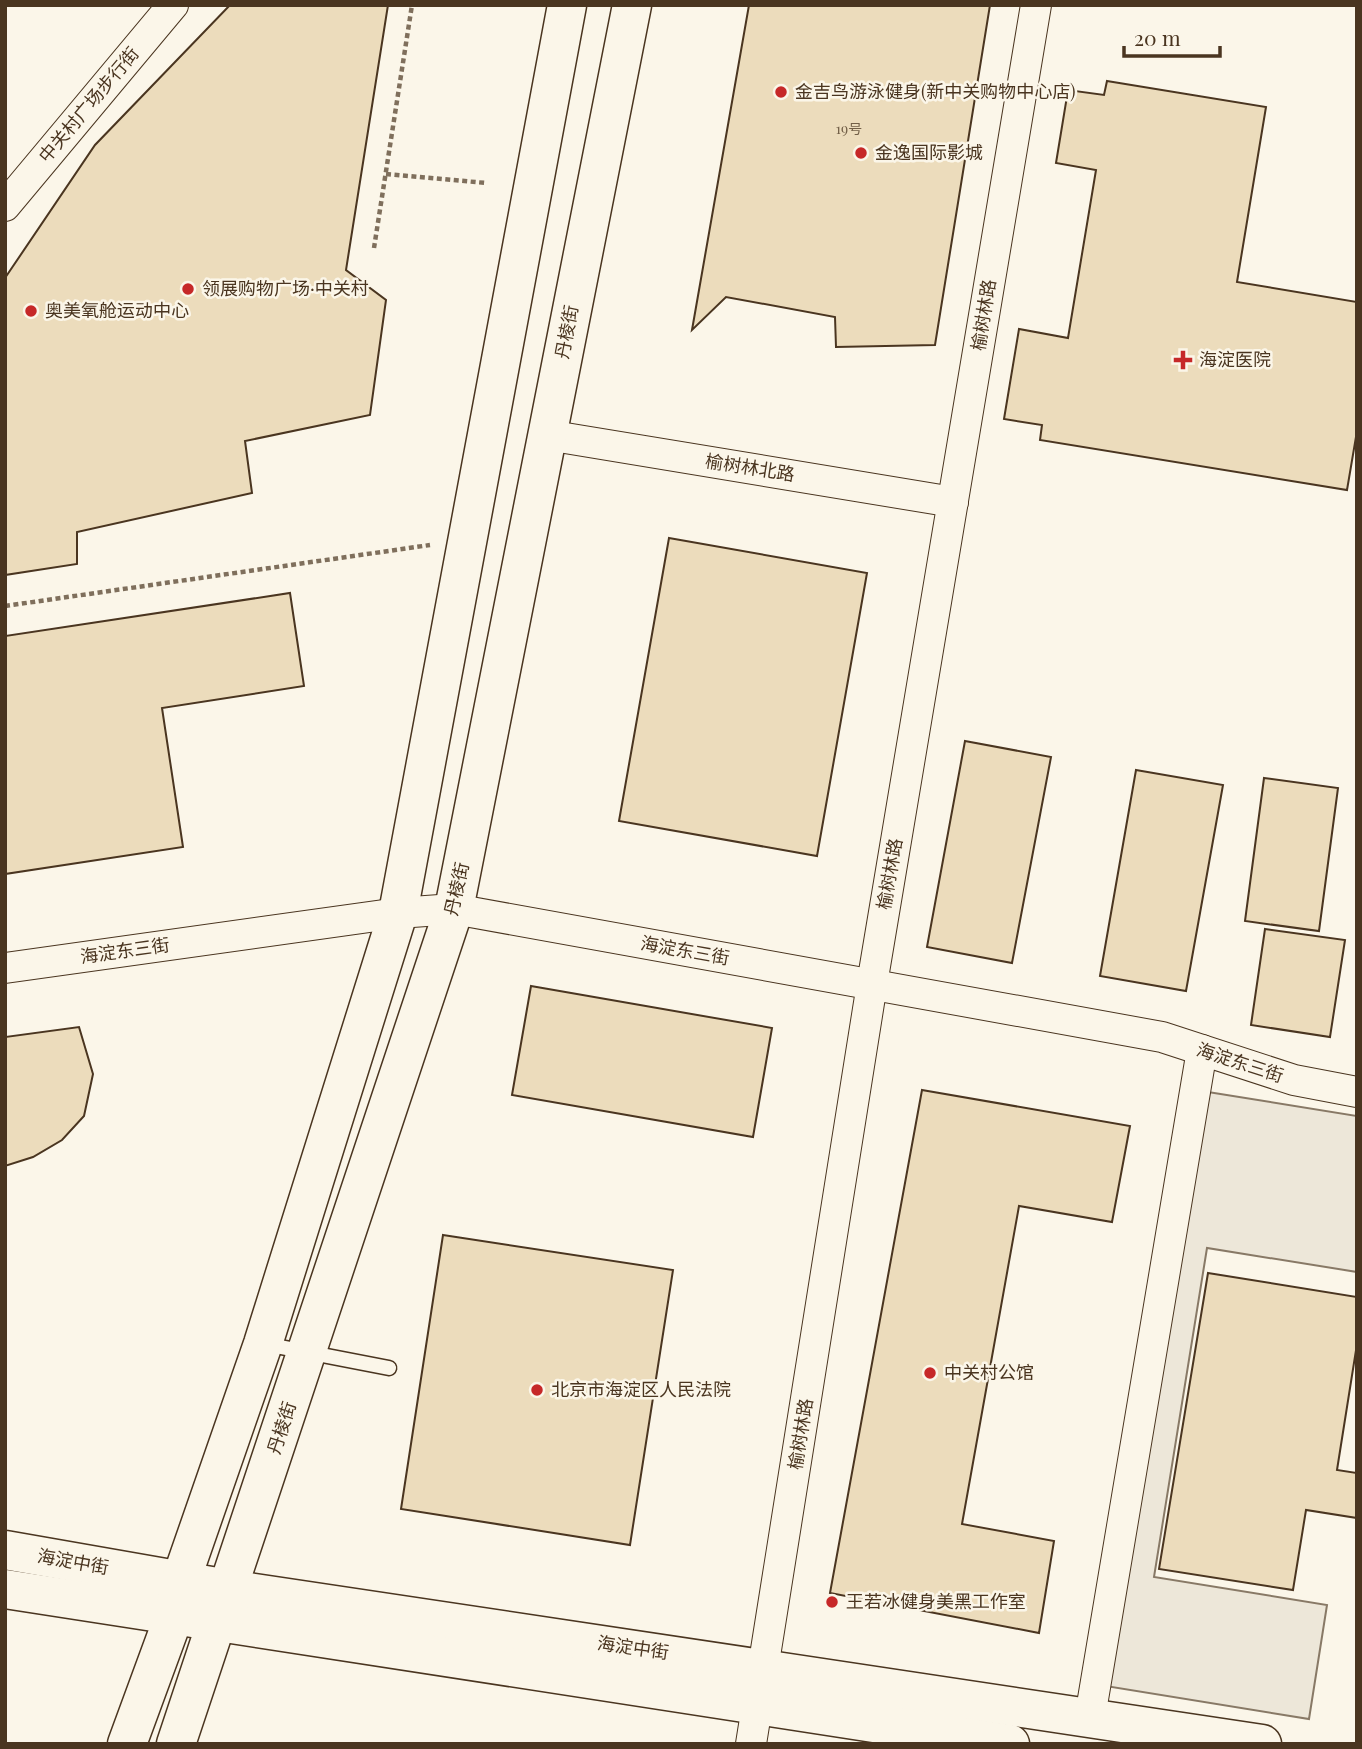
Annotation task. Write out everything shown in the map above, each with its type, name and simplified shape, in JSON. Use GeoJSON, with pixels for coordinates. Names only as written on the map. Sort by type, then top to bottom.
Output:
{"type":"FeatureCollection","features":[{"type":"Feature","properties":{"kind":"main road"},"geometry":{"type":"LineString","coordinates":[[127,1744],[263,1344],[398,913],[567,5]]}},
{"type":"Feature","properties":{"kind":"main road","name":"丹棱街"},"geometry":{"type":"LineString","coordinates":[[176,1744],[454,909],[632,5]]}},
{"type":"Feature","properties":{"kind":"main road","name":"海淀中街"},"geometry":{"type":"LineString","coordinates":[[5,1550],[177,1598]]}},
{"type":"Feature","properties":{"kind":"main road","name":"海淀中街"},"geometry":{"type":"LineString","coordinates":[[5,1590],[177,1598],[223,1605],[758,1705],[1010,1744]]}},
{"type":"Feature","properties":{"kind":"main road","name":"海淀中街"},"geometry":{"type":"LineString","coordinates":[[223,1605],[764,1667],[1104,1727],[1262,1744]]}},
{"type":"Feature","properties":{"kind":"street","name":"中关村广场步行街"},"geometry":{"type":"LineString","coordinates":[[5,206],[173,5]]}},
{"type":"Feature","properties":{"kind":"street","name":"榆树林路"},"geometry":{"type":"LineString","coordinates":[[751,1744],[872,984],[1036,5]]}},
{"type":"Feature","properties":{"kind":"street","name":"榆树林北路"},"geometry":{"type":"LineString","coordinates":[[547,435],[953,502]]}},
{"type":"Feature","properties":{"kind":"street","name":"海淀东三街"},"geometry":{"type":"LineString","coordinates":[[5,968],[398,913],[454,909],[1162,1037],[1294,1080],[1357,1092]]}},
{"type":"Feature","properties":{"kind":"street"},"geometry":{"type":"LineString","coordinates":[[1104,1727],[1202,1050]]}},
{"type":"Feature","properties":{"kind":"lane"},"geometry":{"type":"LineString","coordinates":[[263,1344],[389,1368]]}},
{"type":"Feature","properties":{"kind":"path"},"geometry":{"type":"LineString","coordinates":[[374,248],[412,5]]}},
{"type":"Feature","properties":{"kind":"path"},"geometry":{"type":"LineString","coordinates":[[386,174],[486,183]]}},
{"type":"Feature","properties":{"kind":"path"},"geometry":{"type":"LineString","coordinates":[[5,606],[430,545]]}},
{"type":"Feature","properties":{"kind":"shaded area"},"geometry":{"type":"Polygon","coordinates":[[[1183,1088],[1357,1116],[1357,1272],[1207,1248],[1154,1577],[1327,1605],[1309,1719],[1087,1683],[1183,1088]]]}},
{"type":"Feature","properties":{"kind":"building","name":"领展购物广场·中关村"},"geometry":{"type":"Polygon","coordinates":[[[230,5],[388,5],[346,270],[386,300],[370,415],[245,441],[252,493],[77,532],[77,564],[5,575],[5,278],[95,145],[230,5]]]}},
{"type":"Feature","properties":{"kind":"building"},"geometry":{"type":"Polygon","coordinates":[[[749,5],[990,5],[935,345],[836,347],[835,317],[726,297],[692,330],[749,5]]]}},
{"type":"Feature","properties":{"kind":"building"},"geometry":{"type":"Polygon","coordinates":[[[1107,81],[1266,107],[1237,282],[1357,302],[1357,431],[1347,490],[1040,440],[1042,425],[1004,419],[1019,329],[1068,338],[1096,170],[1056,163],[1068,90],[1104,95],[1107,81]]]}},
{"type":"Feature","properties":{"kind":"building"},"geometry":{"type":"Polygon","coordinates":[[[669,538],[867,573],[817,856],[619,821],[669,538]]]}},
{"type":"Feature","properties":{"kind":"building"},"geometry":{"type":"Polygon","coordinates":[[[290,593],[304,686],[162,708],[183,847],[5,874],[5,636],[290,593]]]}},
{"type":"Feature","properties":{"kind":"building"},"geometry":{"type":"Polygon","coordinates":[[[965,741],[1051,757],[1012,963],[927,947],[965,741]]]}},
{"type":"Feature","properties":{"kind":"building"},"geometry":{"type":"Polygon","coordinates":[[[1136,770],[1223,785],[1186,991],[1100,976],[1136,770]]]}},
{"type":"Feature","properties":{"kind":"building"},"geometry":{"type":"Polygon","coordinates":[[[1264,778],[1338,788],[1319,931],[1245,921],[1264,778]]]}},
{"type":"Feature","properties":{"kind":"building"},"geometry":{"type":"Polygon","coordinates":[[[1265,929],[1345,940],[1330,1037],[1251,1025],[1265,929]]]}},
{"type":"Feature","properties":{"kind":"building"},"geometry":{"type":"Polygon","coordinates":[[[531,986],[772,1028],[753,1137],[512,1095],[531,986]]]}},
{"type":"Feature","properties":{"kind":"building"},"geometry":{"type":"Polygon","coordinates":[[[79,1027],[93,1074],[84,1116],[62,1140],[33,1157],[5,1166],[5,1037],[79,1027]]]}},
{"type":"Feature","properties":{"kind":"building","name":"中关村公馆"},"geometry":{"type":"Polygon","coordinates":[[[922,1090],[1130,1126],[1112,1222],[1019,1206],[962,1524],[1054,1541],[1039,1633],[830,1593],[922,1090]]]}},
{"type":"Feature","properties":{"kind":"building","name":"北京市海淀区人民法院"},"geometry":{"type":"Polygon","coordinates":[[[443,1235],[673,1270],[630,1545],[401,1509],[443,1235]]]}},
{"type":"Feature","properties":{"kind":"building"},"geometry":{"type":"Polygon","coordinates":[[[1208,1273],[1357,1297],[1357,1344],[1337,1470],[1357,1473],[1357,1518],[1306,1510],[1293,1590],[1159,1569],[1208,1273]]]}},
{"type":"Feature","properties":{"kind":"place","name":"金吉鸟游泳健身(新中关购物中心店)"},"geometry":{"type":"Point","coordinates":[781,92]}},
{"type":"Feature","properties":{"kind":"place","name":"金逸国际影城"},"geometry":{"type":"Point","coordinates":[861,153]}},
{"type":"Feature","properties":{"kind":"place","name":"领展购物广场·中关村"},"geometry":{"type":"Point","coordinates":[188,289]}},
{"type":"Feature","properties":{"kind":"place","name":"奥美氧舱运动中心"},"geometry":{"type":"Point","coordinates":[31,311]}},
{"type":"Feature","properties":{"kind":"place","name":"海淀医院"},"geometry":{"type":"Point","coordinates":[1183,360]}},
{"type":"Feature","properties":{"kind":"place","name":"中关村公馆"},"geometry":{"type":"Point","coordinates":[930,1373]}},
{"type":"Feature","properties":{"kind":"place","name":"北京市海淀区人民法院"},"geometry":{"type":"Point","coordinates":[537,1390]}},
{"type":"Feature","properties":{"kind":"place","name":"王若冰健身美黑工作室"},"geometry":{"type":"Point","coordinates":[832,1602]}}]}
